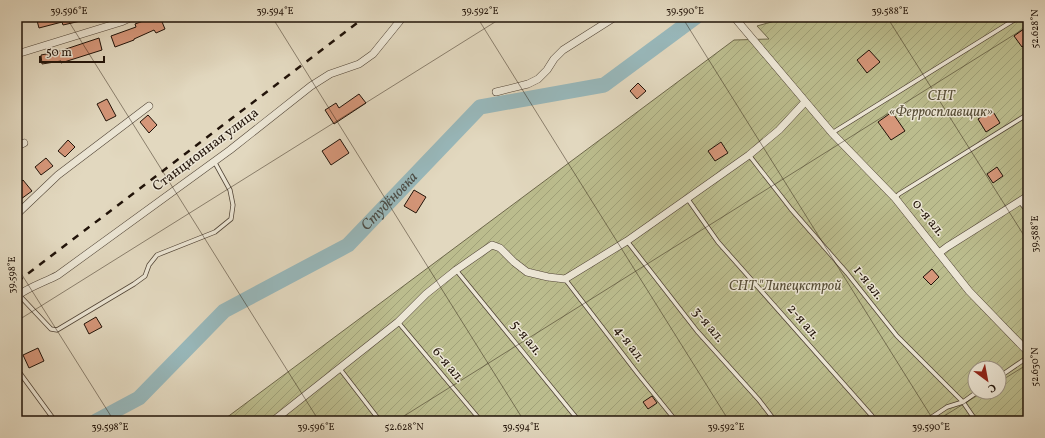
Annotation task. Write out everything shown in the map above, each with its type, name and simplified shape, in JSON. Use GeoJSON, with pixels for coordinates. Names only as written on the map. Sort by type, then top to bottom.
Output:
{"type":"FeatureCollection","features":[{"type":"Feature","properties":{"kind":"street"},"geometry":{"type":"LineString","coordinates":[[17,54],[121,22],[132,17]]}},
{"type":"Feature","properties":{"kind":"street","name":"Станционная улица"},"geometry":{"type":"LineString","coordinates":[[18,296],[36,285],[58,275],[230,150],[310,86],[330,74],[359,64],[368,58],[385,40],[403,17]]}},
{"type":"Feature","properties":{"kind":"street"},"geometry":{"type":"LineString","coordinates":[[496,92],[528,84],[538,79],[563,50],[615,17]]}},
{"type":"Feature","properties":{"kind":"street","name":"0-я ал."},"geometry":{"type":"LineString","coordinates":[[734,17],[832,133],[895,198],[969,291],[1028,352]]}},
{"type":"Feature","properties":{"kind":"street"},"geometry":{"type":"LineString","coordinates":[[276,420],[398,322],[426,294],[492,244],[500,248],[527,272],[565,279],[627,241],[748,155],[779,130],[805,102]]}},
{"type":"Feature","properties":{"kind":"street"},"geometry":{"type":"LineString","coordinates":[[17,214],[58,175],[149,106]]}},
{"type":"Feature","properties":{"kind":"street"},"geometry":{"type":"LineString","coordinates":[[17,146],[24,143]]}},
{"type":"Feature","properties":{"kind":"street"},"geometry":{"type":"LineString","coordinates":[[939,253],[947,246],[1028,196]]}},
{"type":"Feature","properties":{"kind":"lane"},"geometry":{"type":"LineString","coordinates":[[832,133],[1019,17]]}},
{"type":"Feature","properties":{"kind":"lane"},"geometry":{"type":"LineString","coordinates":[[895,198],[1028,114]]}},
{"type":"Feature","properties":{"kind":"lane","name":"1-я ал."},"geometry":{"type":"LineString","coordinates":[[748,155],[787,204],[847,273],[897,336],[962,402],[976,421]]}},
{"type":"Feature","properties":{"kind":"lane"},"geometry":{"type":"LineString","coordinates":[[18,296],[51,329],[57,330],[145,276],[148,264],[157,255],[215,232],[231,219],[232,205],[230,190],[214,161]]}},
{"type":"Feature","properties":{"kind":"lane","name":"2-я ал."},"geometry":{"type":"LineString","coordinates":[[688,198],[718,242],[875,421]]}},
{"type":"Feature","properties":{"kind":"lane"},"geometry":{"type":"LineString","coordinates":[[1019,201],[1028,211]]}},
{"type":"Feature","properties":{"kind":"lane","name":"3-я ал."},"geometry":{"type":"LineString","coordinates":[[627,241],[697,331],[759,400],[775,421]]}},
{"type":"Feature","properties":{"kind":"lane","name":"5-я ал."},"geometry":{"type":"LineString","coordinates":[[456,270],[579,421]]}},
{"type":"Feature","properties":{"kind":"lane","name":"4-я ал."},"geometry":{"type":"LineString","coordinates":[[565,279],[676,421]]}},
{"type":"Feature","properties":{"kind":"lane","name":"6-я ал."},"geometry":{"type":"LineString","coordinates":[[398,322],[481,421]]}},
{"type":"Feature","properties":{"kind":"lane"},"geometry":{"type":"LineString","coordinates":[[1007,371],[1028,357]]}},
{"type":"Feature","properties":{"kind":"lane"},"geometry":{"type":"LineString","coordinates":[[17,369],[55,421]]}},
{"type":"Feature","properties":{"kind":"lane"},"geometry":{"type":"LineString","coordinates":[[340,369],[380,421]]}},
{"type":"Feature","properties":{"kind":"lane"},"geometry":{"type":"LineString","coordinates":[[926,421],[946,407],[962,402],[967,399]]}},
{"type":"Feature","properties":{"kind":"green space","name":"СНТ \"Липецкстрой"},"geometry":{"type":"Polygon","coordinates":[[[789,17],[1028,17],[1028,421],[222,421],[734,40],[769,39],[757,26],[789,17]]]}},
{"type":"Feature","properties":{"kind":"building"},"geometry":{"type":"Polygon","coordinates":[[[36,17],[85,17],[85,20],[63,25],[62,22],[39,28],[36,17]]]}},
{"type":"Feature","properties":{"kind":"building"},"geometry":{"type":"Polygon","coordinates":[[[154,17],[160,17],[165,29],[156,33],[154,30],[115,47],[111,36],[136,27],[135,24],[154,17]]]}},
{"type":"Feature","properties":{"kind":"building"},"geometry":{"type":"Polygon","coordinates":[[[1028,26],[1028,42],[1022,47],[1014,36],[1028,26]]]}},
{"type":"Feature","properties":{"kind":"building"},"geometry":{"type":"Polygon","coordinates":[[[99,38],[102,50],[61,63],[61,61],[42,64],[41,55],[57,52],[99,38]]]}},
{"type":"Feature","properties":{"kind":"building"},"geometry":{"type":"Polygon","coordinates":[[[869,50],[880,62],[867,73],[857,60],[869,50]]]}},
{"type":"Feature","properties":{"kind":"building"},"geometry":{"type":"Polygon","coordinates":[[[638,83],[646,91],[637,99],[630,91],[638,83]]]}},
{"type":"Feature","properties":{"kind":"building"},"geometry":{"type":"Polygon","coordinates":[[[359,94],[366,103],[334,124],[325,110],[336,103],[339,108],[359,94]]]}},
{"type":"Feature","properties":{"kind":"building"},"geometry":{"type":"Polygon","coordinates":[[[107,99],[116,116],[106,121],[97,104],[107,99]]]}},
{"type":"Feature","properties":{"kind":"building"},"geometry":{"type":"Polygon","coordinates":[[[992,110],[1000,123],[986,132],[978,119],[992,110]]]}},
{"type":"Feature","properties":{"kind":"building"},"geometry":{"type":"Polygon","coordinates":[[[892,112],[905,131],[891,140],[878,122],[892,112]]]}},
{"type":"Feature","properties":{"kind":"building"},"geometry":{"type":"Polygon","coordinates":[[[148,115],[157,125],[149,133],[140,122],[148,115]]]}},
{"type":"Feature","properties":{"kind":"building"},"geometry":{"type":"Polygon","coordinates":[[[340,139],[349,153],[331,165],[322,151],[340,139]]]}},
{"type":"Feature","properties":{"kind":"building"},"geometry":{"type":"Polygon","coordinates":[[[68,140],[75,147],[65,157],[58,151],[68,140]]]}},
{"type":"Feature","properties":{"kind":"building"},"geometry":{"type":"Polygon","coordinates":[[[721,142],[728,153],[715,161],[708,151],[721,142]]]}},
{"type":"Feature","properties":{"kind":"building"},"geometry":{"type":"Polygon","coordinates":[[[46,158],[53,166],[41,175],[35,167],[46,158]]]}},
{"type":"Feature","properties":{"kind":"building"},"geometry":{"type":"Polygon","coordinates":[[[997,167],[1003,176],[993,183],[987,174],[997,167]]]}},
{"type":"Feature","properties":{"kind":"building"},"geometry":{"type":"Polygon","coordinates":[[[23,180],[32,191],[21,199],[17,194],[17,185],[23,180]]]}},
{"type":"Feature","properties":{"kind":"building"},"geometry":{"type":"Polygon","coordinates":[[[414,190],[426,197],[416,213],[404,206],[414,190]]]}},
{"type":"Feature","properties":{"kind":"building"},"geometry":{"type":"Polygon","coordinates":[[[932,269],[939,277],[931,285],[923,277],[932,269]]]}},
{"type":"Feature","properties":{"kind":"building"},"geometry":{"type":"Polygon","coordinates":[[[96,317],[102,327],[89,334],[84,324],[96,317]]]}},
{"type":"Feature","properties":{"kind":"building"},"geometry":{"type":"Polygon","coordinates":[[[38,348],[44,361],[29,368],[23,355],[38,348]]]}},
{"type":"Feature","properties":{"kind":"building"},"geometry":{"type":"Polygon","coordinates":[[[652,396],[657,403],[648,409],[643,402],[652,396]]]}},
{"type":"Feature","properties":{"kind":"waterway","name":"Студёновка"},"geometry":{"type":"LineString","coordinates":[[96,421],[139,398],[224,311],[348,245],[480,107],[604,85],[696,17]]}},
{"type":"Feature","properties":{"kind":"railway"},"geometry":{"type":"LineString","coordinates":[[17,282],[365,17]]}},
{"type":"Feature","properties":{"kind":"park label","name":"СНТ «Ферросплавщик»"},"geometry":{"type":"Point","coordinates":[941,104]}}]}
